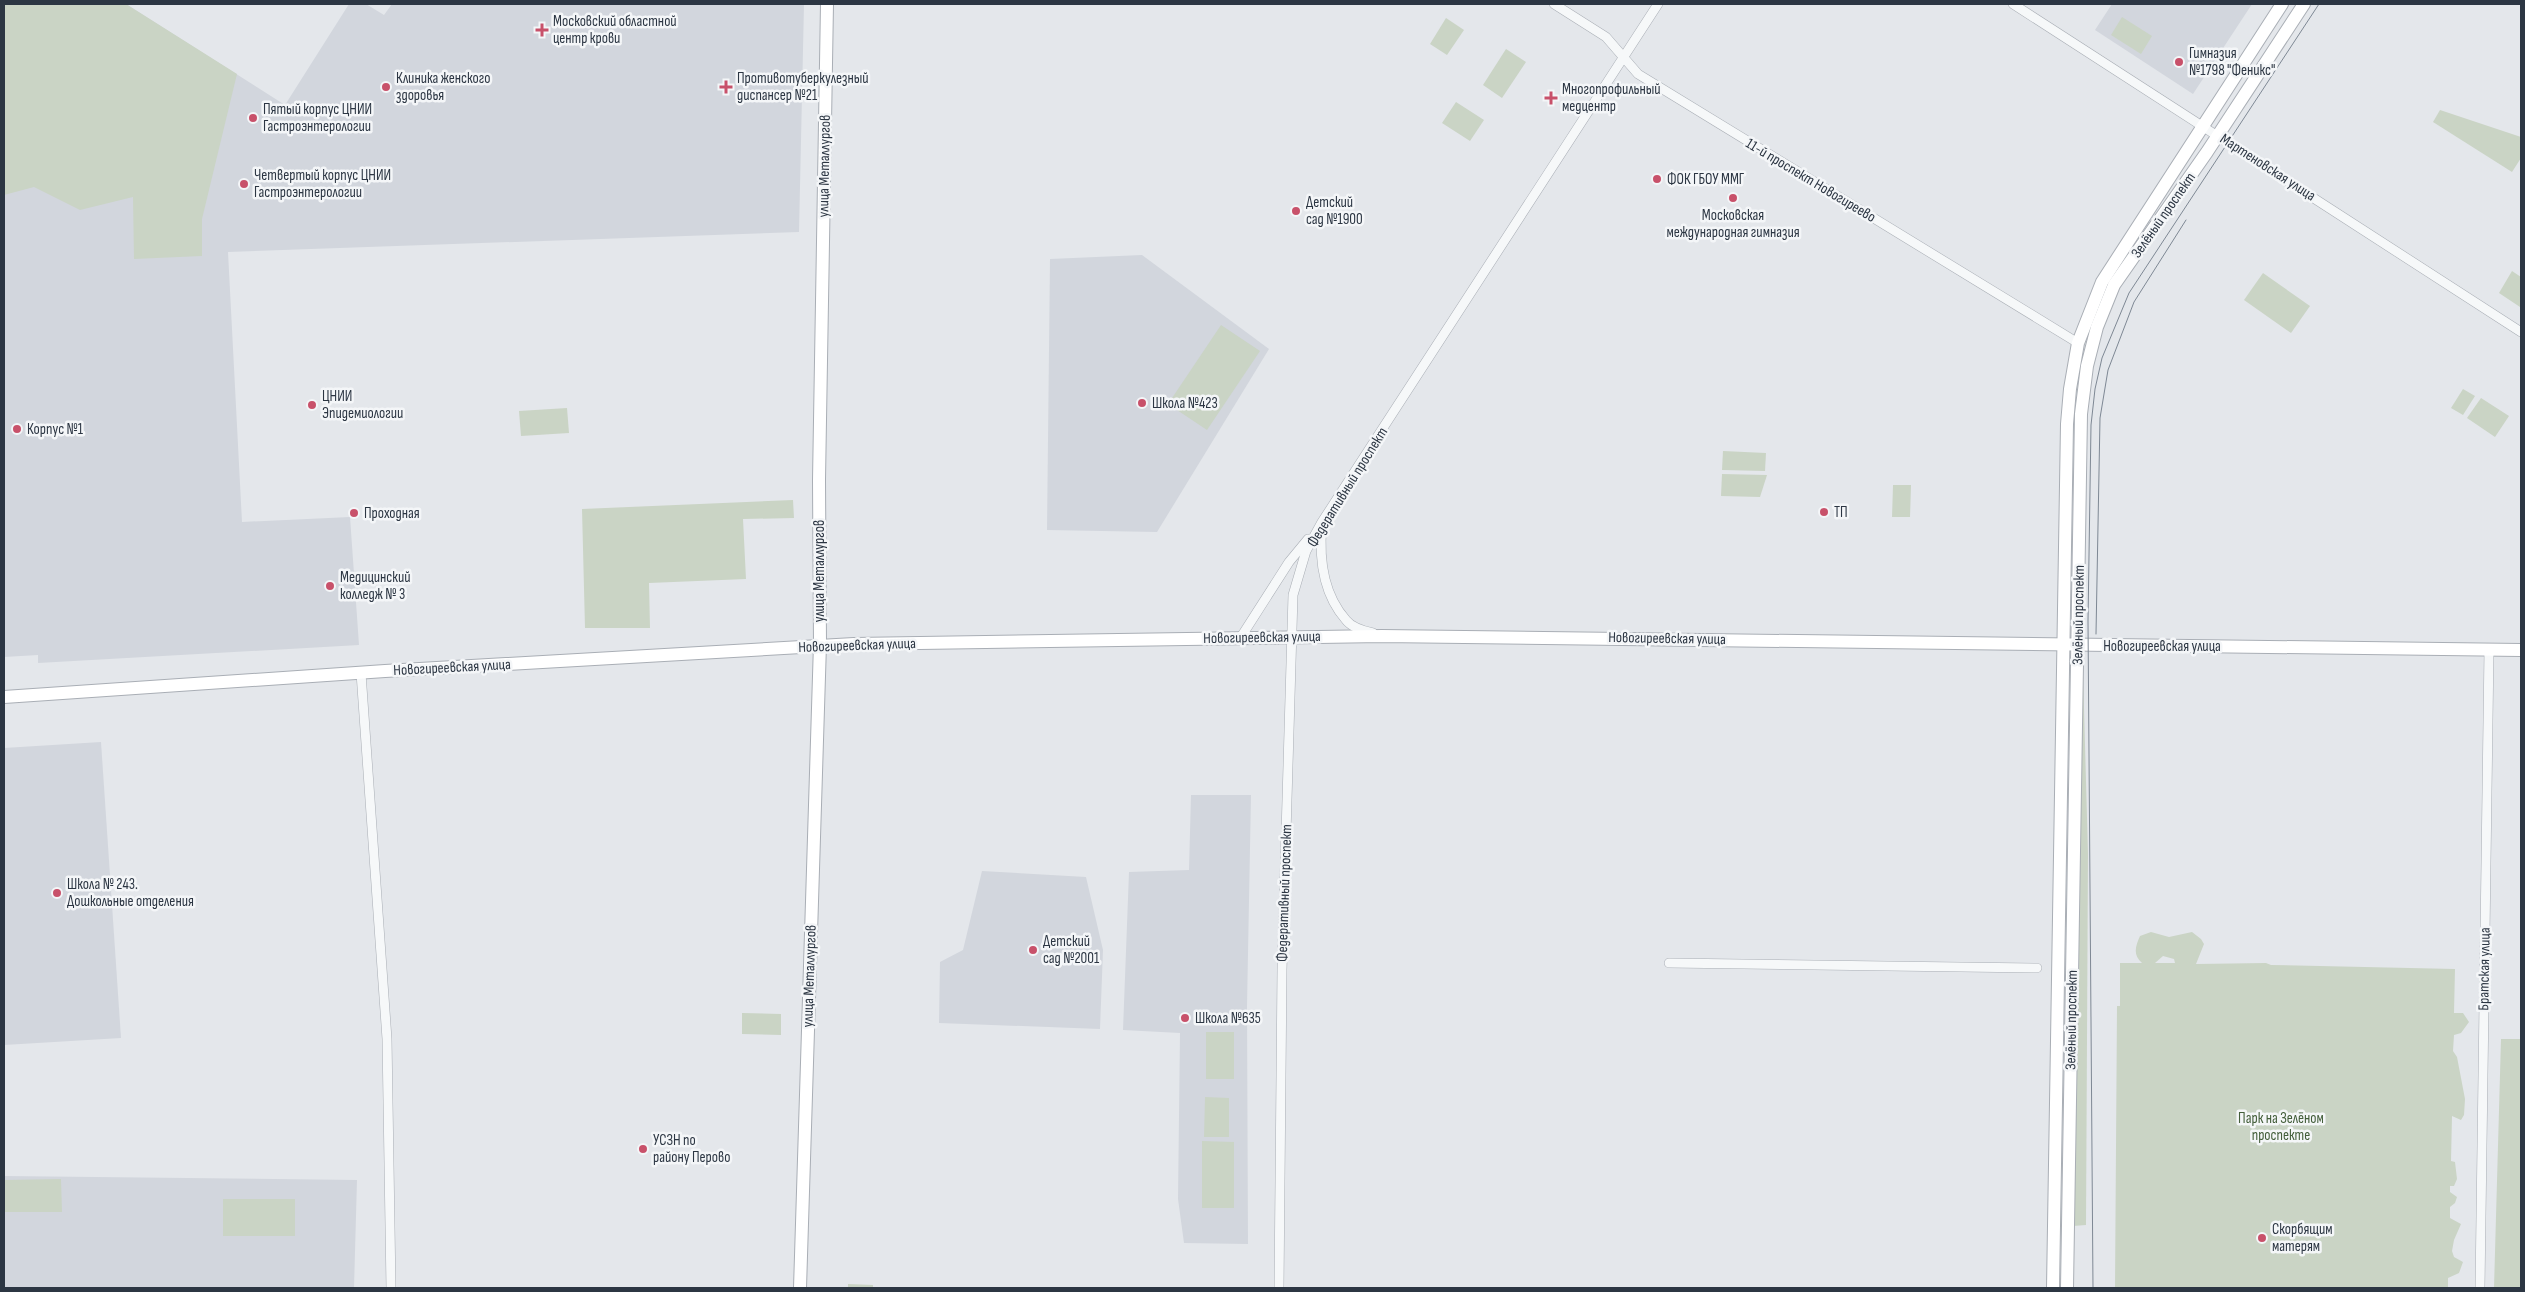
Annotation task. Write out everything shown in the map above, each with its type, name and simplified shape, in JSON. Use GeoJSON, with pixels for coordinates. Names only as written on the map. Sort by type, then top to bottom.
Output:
{"type":"FeatureCollection","features":[{"type":"Feature","properties":{"kind":"main road","name":"улица Металлургов"},"geometry":{"type":"LineString","coordinates":[[800,1288],[820,644],[819,480],[827,4]]}},
{"type":"Feature","properties":{"kind":"main road","name":"Зелёный проспект"},"geometry":{"type":"LineString","coordinates":[[2052,1288],[2067,424],[2070,389],[2078,343],[2102,282],[2282,4]]}},
{"type":"Feature","properties":{"kind":"main road","name":"Зелёный проспект"},"geometry":{"type":"LineString","coordinates":[[2067,1288],[2081,414],[2087,366],[2097,327],[2114,285],[2218,135],[2304,4]]}},
{"type":"Feature","properties":{"kind":"main road","name":"Новогиреевская улица"},"geometry":{"type":"LineString","coordinates":[[4,697],[820,644],[1382,636],[1673,638],[2521,650]]}},
{"type":"Feature","properties":{"kind":"street","name":"11-й проспект Новогиреево"},"geometry":{"type":"LineString","coordinates":[[1554,4],[1606,37],[1638,74],[2078,343]]}},
{"type":"Feature","properties":{"kind":"street","name":"Федеративный проспект"},"geometry":{"type":"LineString","coordinates":[[1279,1288],[1282,970],[1293,595],[1306,551],[1322,522],[1658,4]]}},
{"type":"Feature","properties":{"kind":"street","name":"Мартеновская улица"},"geometry":{"type":"LineString","coordinates":[[2013,4],[2521,332]]}},
{"type":"Feature","properties":{"kind":"street"},"geometry":{"type":"LineString","coordinates":[[1322,522],[1320,549],[1326,582],[1335,601],[1346,621],[1359,629],[1382,636]]}},
{"type":"Feature","properties":{"kind":"street"},"geometry":{"type":"LineString","coordinates":[[1241,637],[1289,562],[1322,522]]}},
{"type":"Feature","properties":{"kind":"street","name":"Братская улица"},"geometry":{"type":"LineString","coordinates":[[2480,1288],[2488,650]]}},
{"type":"Feature","properties":{"kind":"street"},"geometry":{"type":"LineString","coordinates":[[361,673],[387,1039],[391,1288]]}},
{"type":"Feature","properties":{"kind":"street"},"geometry":{"type":"LineString","coordinates":[[1669,963],[2038,968]]}},
{"type":"Feature","properties":{"kind":"shaded area"},"geometry":{"type":"Polygon","coordinates":[[[4,4],[126,4],[285,105],[349,4],[366,4],[384,15],[392,4],[804,4],[799,232],[228,252],[242,522],[350,517],[359,645],[38,663],[38,655],[4,657],[4,4]]]}},
{"type":"Feature","properties":{"kind":"shaded area","name":"Гимназия №1798 \"Феникс\""},"geometry":{"type":"Polygon","coordinates":[[[2112,4],[2252,4],[2193,94],[2095,30],[2112,4]]]}},
{"type":"Feature","properties":{"kind":"shaded area","name":"Школа №423"},"geometry":{"type":"Polygon","coordinates":[[[1142,255],[1269,349],[1157,532],[1047,530],[1050,259],[1142,255]]]}},
{"type":"Feature","properties":{"kind":"shaded area","name":"Школа № 243. Дошкольные отделения"},"geometry":{"type":"Polygon","coordinates":[[[101,742],[121,1038],[4,1045],[4,748],[101,742]]]}},
{"type":"Feature","properties":{"kind":"shaded area","name":"Школа №635"},"geometry":{"type":"Polygon","coordinates":[[[1191,795],[1251,795],[1247,1006],[1248,1244],[1184,1243],[1178,1199],[1180,1033],[1123,1030],[1129,872],[1189,870],[1191,795]]]}},
{"type":"Feature","properties":{"kind":"shaded area","name":"Детский сад №2001"},"geometry":{"type":"Polygon","coordinates":[[[982,871],[1086,877],[1103,950],[1100,1029],[939,1023],[940,962],[963,950],[982,871]]]}},
{"type":"Feature","properties":{"kind":"shaded area"},"geometry":{"type":"Polygon","coordinates":[[[4,1176],[357,1180],[354,1288],[4,1288],[4,1176]]]}},
{"type":"Feature","properties":{"kind":"green space"},"geometry":{"type":"Polygon","coordinates":[[[4,4],[126,4],[237,74],[202,219],[202,256],[134,259],[133,197],[80,210],[34,187],[4,195],[4,4]]]}},
{"type":"Feature","properties":{"kind":"green space"},"geometry":{"type":"Polygon","coordinates":[[[2122,17],[2152,36],[2141,54],[2111,35],[2122,17]]]}},
{"type":"Feature","properties":{"kind":"green space"},"geometry":{"type":"Polygon","coordinates":[[[1446,18],[1464,30],[1447,55],[1430,44],[1446,18]]]}},
{"type":"Feature","properties":{"kind":"green space"},"geometry":{"type":"Polygon","coordinates":[[[1506,49],[1526,62],[1502,98],[1483,85],[1506,49]]]}},
{"type":"Feature","properties":{"kind":"green space"},"geometry":{"type":"Polygon","coordinates":[[[1456,102],[1484,120],[1470,141],[1442,123],[1456,102]]]}},
{"type":"Feature","properties":{"kind":"green space"},"geometry":{"type":"Polygon","coordinates":[[[2440,110],[2521,137],[2521,158],[2512,172],[2433,122],[2440,110]]]}},
{"type":"Feature","properties":{"kind":"green space"},"geometry":{"type":"Polygon","coordinates":[[[2512,271],[2521,277],[2520,307],[2499,293],[2512,271]]]}},
{"type":"Feature","properties":{"kind":"green space"},"geometry":{"type":"Polygon","coordinates":[[[2263,273],[2310,306],[2291,333],[2244,300],[2263,273]]]}},
{"type":"Feature","properties":{"kind":"green space"},"geometry":{"type":"Polygon","coordinates":[[[1221,325],[1260,351],[1207,430],[1168,404],[1221,325]]]}},
{"type":"Feature","properties":{"kind":"green space"},"geometry":{"type":"Polygon","coordinates":[[[2463,389],[2475,396],[2463,415],[2451,408],[2463,389]]]}},
{"type":"Feature","properties":{"kind":"green space"},"geometry":{"type":"Polygon","coordinates":[[[2481,398],[2509,416],[2495,437],[2467,418],[2481,398]]]}},
{"type":"Feature","properties":{"kind":"green space"},"geometry":{"type":"Polygon","coordinates":[[[567,408],[569,433],[521,436],[519,411],[567,408]]]}},
{"type":"Feature","properties":{"kind":"green space"},"geometry":{"type":"Polygon","coordinates":[[[1723,451],[1766,453],[1765,471],[1722,470],[1723,451]]]}},
{"type":"Feature","properties":{"kind":"green space"},"geometry":{"type":"Polygon","coordinates":[[[1722,474],[1767,475],[1760,497],[1721,496],[1722,474]]]}},
{"type":"Feature","properties":{"kind":"green space"},"geometry":{"type":"Polygon","coordinates":[[[1893,485],[1911,485],[1910,517],[1892,517],[1893,485]]]}},
{"type":"Feature","properties":{"kind":"green space"},"geometry":{"type":"Polygon","coordinates":[[[793,500],[794,518],[743,519],[746,579],[649,583],[650,628],[585,628],[582,509],[793,500]]]}},
{"type":"Feature","properties":{"kind":"green space"},"geometry":{"type":"Polygon","coordinates":[[[2083,672],[2088,854],[2086,1225],[2073,1226],[2083,672]]]}},
{"type":"Feature","properties":{"kind":"green space","name":"Парк на Зелёном проспекте"},"geometry":{"type":"Polygon","coordinates":[[[2151,932],[2169,937],[2192,932],[2204,944],[2196,964],[2266,963],[2271,965],[2455,969],[2454,1013],[2463,1013],[2469,1022],[2461,1033],[2454,1035],[2453,1051],[2457,1057],[2465,1099],[2464,1115],[2461,1120],[2452,1116],[2451,1161],[2455,1162],[2457,1179],[2454,1186],[2450,1186],[2450,1192],[2457,1197],[2455,1203],[2450,1207],[2450,1218],[2461,1224],[2454,1240],[2452,1251],[2454,1257],[2463,1262],[2459,1273],[2448,1278],[2448,1288],[2115,1288],[2117,1006],[2120,1006],[2120,963],[2142,963],[2136,954],[2140,936],[2151,932]],[[2163,956],[2155,963],[2175,963],[2174,959],[2163,956]]]}},
{"type":"Feature","properties":{"kind":"green space"},"geometry":{"type":"Polygon","coordinates":[[[742,1013],[781,1014],[781,1035],[742,1034],[742,1013]]]}},
{"type":"Feature","properties":{"kind":"green space"},"geometry":{"type":"Polygon","coordinates":[[[1206,1032],[1234,1032],[1234,1079],[1206,1079],[1206,1032]]]}},
{"type":"Feature","properties":{"kind":"green space"},"geometry":{"type":"Polygon","coordinates":[[[2501,1039],[2521,1039],[2521,1288],[2494,1288],[2501,1039]]]}},
{"type":"Feature","properties":{"kind":"green space"},"geometry":{"type":"Polygon","coordinates":[[[1205,1097],[1229,1098],[1229,1137],[1204,1137],[1205,1097]]]}},
{"type":"Feature","properties":{"kind":"green space"},"geometry":{"type":"Polygon","coordinates":[[[1202,1141],[1234,1142],[1234,1208],[1202,1208],[1202,1141]]]}},
{"type":"Feature","properties":{"kind":"green space"},"geometry":{"type":"Polygon","coordinates":[[[61,1179],[62,1212],[4,1212],[4,1180],[61,1179]]]}},
{"type":"Feature","properties":{"kind":"green space"},"geometry":{"type":"Polygon","coordinates":[[[223,1199],[295,1199],[295,1236],[223,1236],[223,1199]]]}},
{"type":"Feature","properties":{"kind":"green space"},"geometry":{"type":"Polygon","coordinates":[[[848,1284],[873,1285],[873,1288],[848,1288],[848,1284]]]}},
{"type":"Feature","properties":{"kind":"tram line"},"geometry":{"type":"LineString","coordinates":[[2093,1288],[2088,621],[2091,425],[2095,389],[2102,358],[2129,293],[2319,4]]}},
{"type":"Feature","properties":{"kind":"tram line"},"geometry":{"type":"LineString","coordinates":[[2096,634],[2100,418],[2108,370],[2134,302],[2186,220]]}},
{"type":"Feature","properties":{"kind":"place","name":"Московский областной центр крови"},"geometry":{"type":"Point","coordinates":[542,30]}},
{"type":"Feature","properties":{"kind":"place","name":"Гимназия №1798 \"Феникс\""},"geometry":{"type":"Point","coordinates":[2179,62]}},
{"type":"Feature","properties":{"kind":"place","name":"Клиника женского здоровья"},"geometry":{"type":"Point","coordinates":[386,87]}},
{"type":"Feature","properties":{"kind":"place","name":"Противотуберкулезный диспансер №21"},"geometry":{"type":"Point","coordinates":[726,87]}},
{"type":"Feature","properties":{"kind":"place","name":"Многопрофильный медцентр"},"geometry":{"type":"Point","coordinates":[1551,98]}},
{"type":"Feature","properties":{"kind":"place","name":"Пятый корпус ЦНИИ Гастроэнтерологии"},"geometry":{"type":"Point","coordinates":[253,118]}},
{"type":"Feature","properties":{"kind":"place","name":"ФОК ГБОУ ММГ"},"geometry":{"type":"Point","coordinates":[1657,179]}},
{"type":"Feature","properties":{"kind":"place","name":"Четвертый корпус ЦНИИ Гастроэнтерологии"},"geometry":{"type":"Point","coordinates":[244,184]}},
{"type":"Feature","properties":{"kind":"place","name":"Московская международная гимназия"},"geometry":{"type":"Point","coordinates":[1733,198]}},
{"type":"Feature","properties":{"kind":"place","name":"Детский сад №1900"},"geometry":{"type":"Point","coordinates":[1296,211]}},
{"type":"Feature","properties":{"kind":"place","name":"Школа №423"},"geometry":{"type":"Point","coordinates":[1142,403]}},
{"type":"Feature","properties":{"kind":"place","name":"ЦНИИ Эпидемиологии"},"geometry":{"type":"Point","coordinates":[312,405]}},
{"type":"Feature","properties":{"kind":"place","name":"Корпус №1"},"geometry":{"type":"Point","coordinates":[17,429]}},
{"type":"Feature","properties":{"kind":"place","name":"ТП"},"geometry":{"type":"Point","coordinates":[1824,512]}},
{"type":"Feature","properties":{"kind":"place","name":"Проходная"},"geometry":{"type":"Point","coordinates":[354,513]}},
{"type":"Feature","properties":{"kind":"place","name":"Медицинский колледж № 3"},"geometry":{"type":"Point","coordinates":[330,586]}},
{"type":"Feature","properties":{"kind":"place","name":"Школа № 243. Дошкольные отделения"},"geometry":{"type":"Point","coordinates":[57,893]}},
{"type":"Feature","properties":{"kind":"place","name":"Детский сад №2001"},"geometry":{"type":"Point","coordinates":[1033,950]}},
{"type":"Feature","properties":{"kind":"place","name":"Школа №635"},"geometry":{"type":"Point","coordinates":[1185,1018]}},
{"type":"Feature","properties":{"kind":"place","name":"УСЗН по району Перово"},"geometry":{"type":"Point","coordinates":[643,1149]}},
{"type":"Feature","properties":{"kind":"place","name":"Скорбящим матерям"},"geometry":{"type":"Point","coordinates":[2262,1238]}}]}
